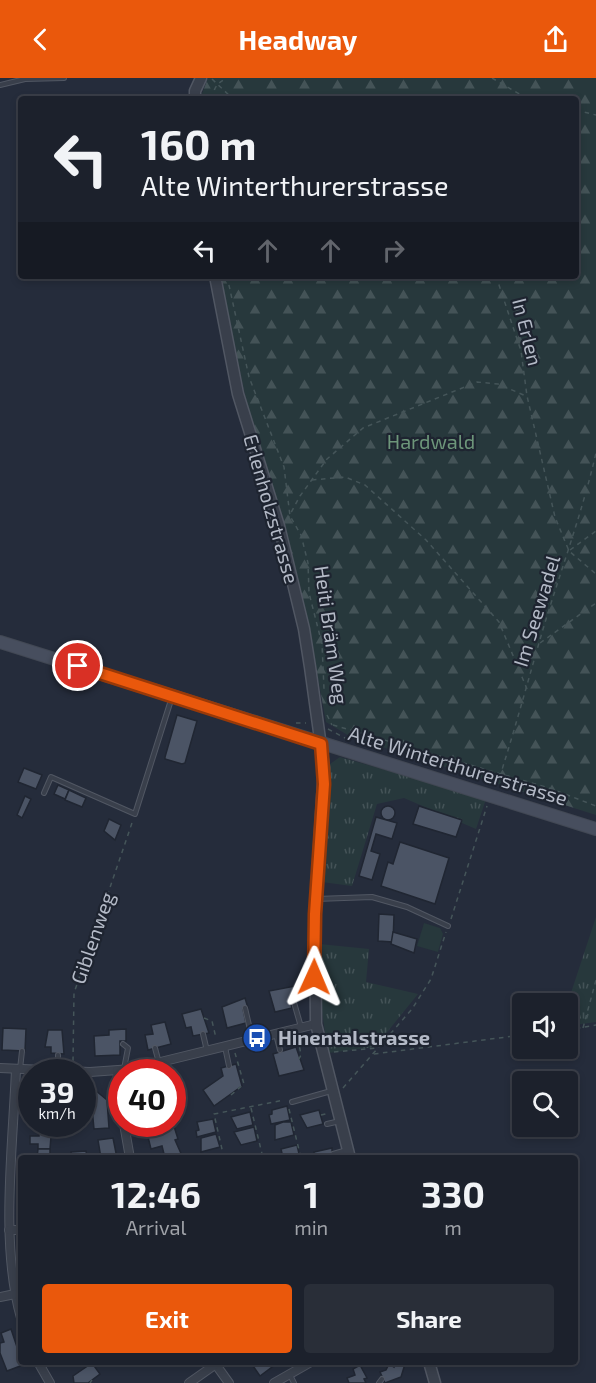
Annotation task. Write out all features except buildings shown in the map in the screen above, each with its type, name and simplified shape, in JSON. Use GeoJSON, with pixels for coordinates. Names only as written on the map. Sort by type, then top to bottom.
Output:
{"type":"FeatureCollection","features":[{"type":"Feature","properties":{"kind":"main road","name":"Alte Winterthurerstrasse"},"geometry":{"type":"LineString","coordinates":[[0,642],[596,829]]}},
{"type":"Feature","properties":{"kind":"street"},"geometry":{"type":"LineString","coordinates":[[195,96],[197,79]]}},
{"type":"Feature","properties":{"kind":"street","name":"Erlenholzstrasse"},"geometry":{"type":"LineString","coordinates":[[216,279],[246,424],[279,526],[304,629],[321,744],[324,784],[316,899],[314,977],[316,1024],[349,1154]]}},
{"type":"Feature","properties":{"kind":"street"},"geometry":{"type":"LineString","coordinates":[[177,1059],[253,1039],[299,1031],[316,1024]]}},
{"type":"Feature","properties":{"kind":"street"},"geometry":{"type":"LineString","coordinates":[[0,1068],[18,1069],[9,1230],[18,1304]]}},
{"type":"Feature","properties":{"kind":"street"},"geometry":{"type":"LineString","coordinates":[[126,1137],[129,1155]]}},
{"type":"Feature","properties":{"kind":"street"},"geometry":{"type":"LineString","coordinates":[[9,1230],[18,1230]]}},
{"type":"Feature","properties":{"kind":"street"},"geometry":{"type":"LineString","coordinates":[[0,1297],[15,1294]]}},
{"type":"Feature","properties":{"kind":"street"},"geometry":{"type":"LineString","coordinates":[[41,1365],[50,1383]]}},
{"type":"Feature","properties":{"kind":"street"},"geometry":{"type":"LineString","coordinates":[[189,1383],[212,1365]]}},
{"type":"Feature","properties":{"kind":"street"},"geometry":{"type":"LineString","coordinates":[[216,1365],[229,1383]]}},
{"type":"Feature","properties":{"kind":"street"},"geometry":{"type":"LineString","coordinates":[[274,1383],[292,1379],[308,1365]]}},
{"type":"Feature","properties":{"kind":"street"},"geometry":{"type":"LineString","coordinates":[[429,1365],[432,1382]]}},
{"type":"Feature","properties":{"kind":"lane"},"geometry":{"type":"LineString","coordinates":[[0,85],[25,79],[64,78]]}},
{"type":"Feature","properties":{"kind":"lane"},"geometry":{"type":"LineString","coordinates":[[44,793],[51,777],[135,814],[172,696]]}},
{"type":"Feature","properties":{"kind":"lane"},"geometry":{"type":"LineString","coordinates":[[316,899],[332,901],[372,897],[407,907],[448,926]]}},
{"type":"Feature","properties":{"kind":"lane"},"geometry":{"type":"LineString","coordinates":[[293,999],[299,1031]]}},
{"type":"Feature","properties":{"kind":"lane"},"geometry":{"type":"LineString","coordinates":[[245,1008],[253,1039]]}},
{"type":"Feature","properties":{"kind":"lane"},"geometry":{"type":"LineString","coordinates":[[203,1034],[207,1051]]}},
{"type":"Feature","properties":{"kind":"lane"},"geometry":{"type":"LineString","coordinates":[[276,1034],[280,1050]]}},
{"type":"Feature","properties":{"kind":"lane"},"geometry":{"type":"LineString","coordinates":[[123,1044],[128,1048],[124,1059]]}},
{"type":"Feature","properties":{"kind":"lane"},"geometry":{"type":"LineString","coordinates":[[225,1047],[229,1066]]}},
{"type":"Feature","properties":{"kind":"lane"},"geometry":{"type":"LineString","coordinates":[[155,1048],[158,1059]]}},
{"type":"Feature","properties":{"kind":"lane"},"geometry":{"type":"LineString","coordinates":[[20,1059],[22,1051]]}},
{"type":"Feature","properties":{"kind":"lane"},"geometry":{"type":"LineString","coordinates":[[289,1101],[333,1095]]}},
{"type":"Feature","properties":{"kind":"lane"},"geometry":{"type":"LineString","coordinates":[[327,1124],[340,1120]]}},
{"type":"Feature","properties":{"kind":"lane"},"geometry":{"type":"LineString","coordinates":[[333,1154],[349,1154]]}},
{"type":"Feature","properties":{"kind":"path"},"geometry":{"type":"LineString","coordinates":[[212,78],[229,96]]}},
{"type":"Feature","properties":{"kind":"path"},"geometry":{"type":"LineString","coordinates":[[213,96],[218,83],[227,78]]}},
{"type":"Feature","properties":{"kind":"path"},"geometry":{"type":"LineString","coordinates":[[492,78],[523,96]]}},
{"type":"Feature","properties":{"kind":"path"},"geometry":{"type":"LineString","coordinates":[[579,111],[596,115]]}},
{"type":"Feature","properties":{"kind":"path","name":"Heiti Bräm Weg"},"geometry":{"type":"LineString","coordinates":[[228,279],[249,377],[284,467],[290,516],[301,535],[308,563],[309,593],[322,644],[325,694]]}},
{"type":"Feature","properties":{"kind":"path","name":"In Erlen"},"geometry":{"type":"LineString","coordinates":[[497,279],[521,351],[527,396],[555,518],[569,551]]}},
{"type":"Feature","properties":{"kind":"path"},"geometry":{"type":"LineString","coordinates":[[279,526],[290,516],[327,459],[363,428],[477,382],[498,384],[527,396]]}},
{"type":"Feature","properties":{"kind":"path","name":"Im Seewadel"},"geometry":{"type":"LineString","coordinates":[[500,776],[585,501],[596,453]]}},
{"type":"Feature","properties":{"kind":"path"},"geometry":{"type":"LineString","coordinates":[[312,480],[345,477],[365,485],[426,540],[499,622],[527,690]]}},
{"type":"Feature","properties":{"kind":"path"},"geometry":{"type":"LineString","coordinates":[[596,531],[569,551],[596,574]]}},
{"type":"Feature","properties":{"kind":"path"},"geometry":{"type":"LineString","coordinates":[[539,644],[596,603]]}},
{"type":"Feature","properties":{"kind":"path","name":"Heiti Bräm Weg"},"geometry":{"type":"LineString","coordinates":[[327,715],[332,725],[500,776]]}},
{"type":"Feature","properties":{"kind":"path"},"geometry":{"type":"LineString","coordinates":[[500,776],[539,785],[596,806]]}},
{"type":"Feature","properties":{"kind":"path","name":"Giblenweg"},"geometry":{"type":"LineString","coordinates":[[73,1059],[74,993],[135,814]]}},
{"type":"Feature","properties":{"kind":"path"},"geometry":{"type":"LineString","coordinates":[[583,1028],[596,980]]}},
{"type":"Feature","properties":{"kind":"path"},"geometry":{"type":"LineString","coordinates":[[204,1018],[212,1021],[225,1047],[240,1063],[244,1084],[231,1095]]}},
{"type":"Feature","properties":{"kind":"path"},"geometry":{"type":"LineString","coordinates":[[578,1029],[596,1025]]}},
{"type":"Feature","properties":{"kind":"path"},"geometry":{"type":"LineString","coordinates":[[298,1059],[301,1055],[299,1031]]}},
{"type":"Feature","properties":{"kind":"path"},"geometry":{"type":"LineString","coordinates":[[374,1054],[512,1036]]}},
{"type":"Feature","properties":{"kind":"path"},"geometry":{"type":"LineString","coordinates":[[328,1053],[378,1048],[333,1095]]}},
{"type":"Feature","properties":{"kind":"path"},"geometry":{"type":"LineString","coordinates":[[223,1155],[214,1114],[289,1101]]}},
{"type":"Feature","properties":{"kind":"path"},"geometry":{"type":"LineString","coordinates":[[250,1107],[262,1155]]}},
{"type":"Feature","properties":{"kind":"path"},"geometry":{"type":"LineString","coordinates":[[289,1109],[300,1155]]}},
{"type":"Feature","properties":{"kind":"path"},"geometry":{"type":"LineString","coordinates":[[321,1114],[329,1113]]}},
{"type":"Feature","properties":{"kind":"green space","name":"Hardwald"},"geometry":{"type":"Polygon","coordinates":[[[208,78],[596,78],[596,815],[351,737],[326,722],[310,634],[292,559],[250,419],[221,279],[579,279],[579,96],[201,96],[208,78]]]}},
{"type":"Feature","properties":{"kind":"green space"},"geometry":{"type":"Polygon","coordinates":[[[340,757],[486,799],[476,829],[404,798],[377,804],[352,886],[322,882],[330,764],[340,757]]]}},
{"type":"Feature","properties":{"kind":"green space"},"geometry":{"type":"Polygon","coordinates":[[[596,917],[596,1022],[578,1024],[578,993],[571,993],[596,917]]]}},
{"type":"Feature","properties":{"kind":"green space"},"geometry":{"type":"Polygon","coordinates":[[[424,923],[440,928],[443,934],[438,952],[417,946],[424,923]]]}},
{"type":"Feature","properties":{"kind":"green space"},"geometry":{"type":"Polygon","coordinates":[[[319,944],[369,949],[366,982],[418,994],[375,1047],[328,1053],[317,977],[319,944]]]}},
{"type":"Feature","properties":{"kind":"place","name":"Hinentalstrasse"},"geometry":{"type":"Point","coordinates":[257,1038]}},
{"type":"Feature","properties":{"kind":"route"},"geometry":{"type":"LineString","coordinates":[[78,666],[321,744],[324,757],[324,784],[315,914],[314,977]]}}]}
